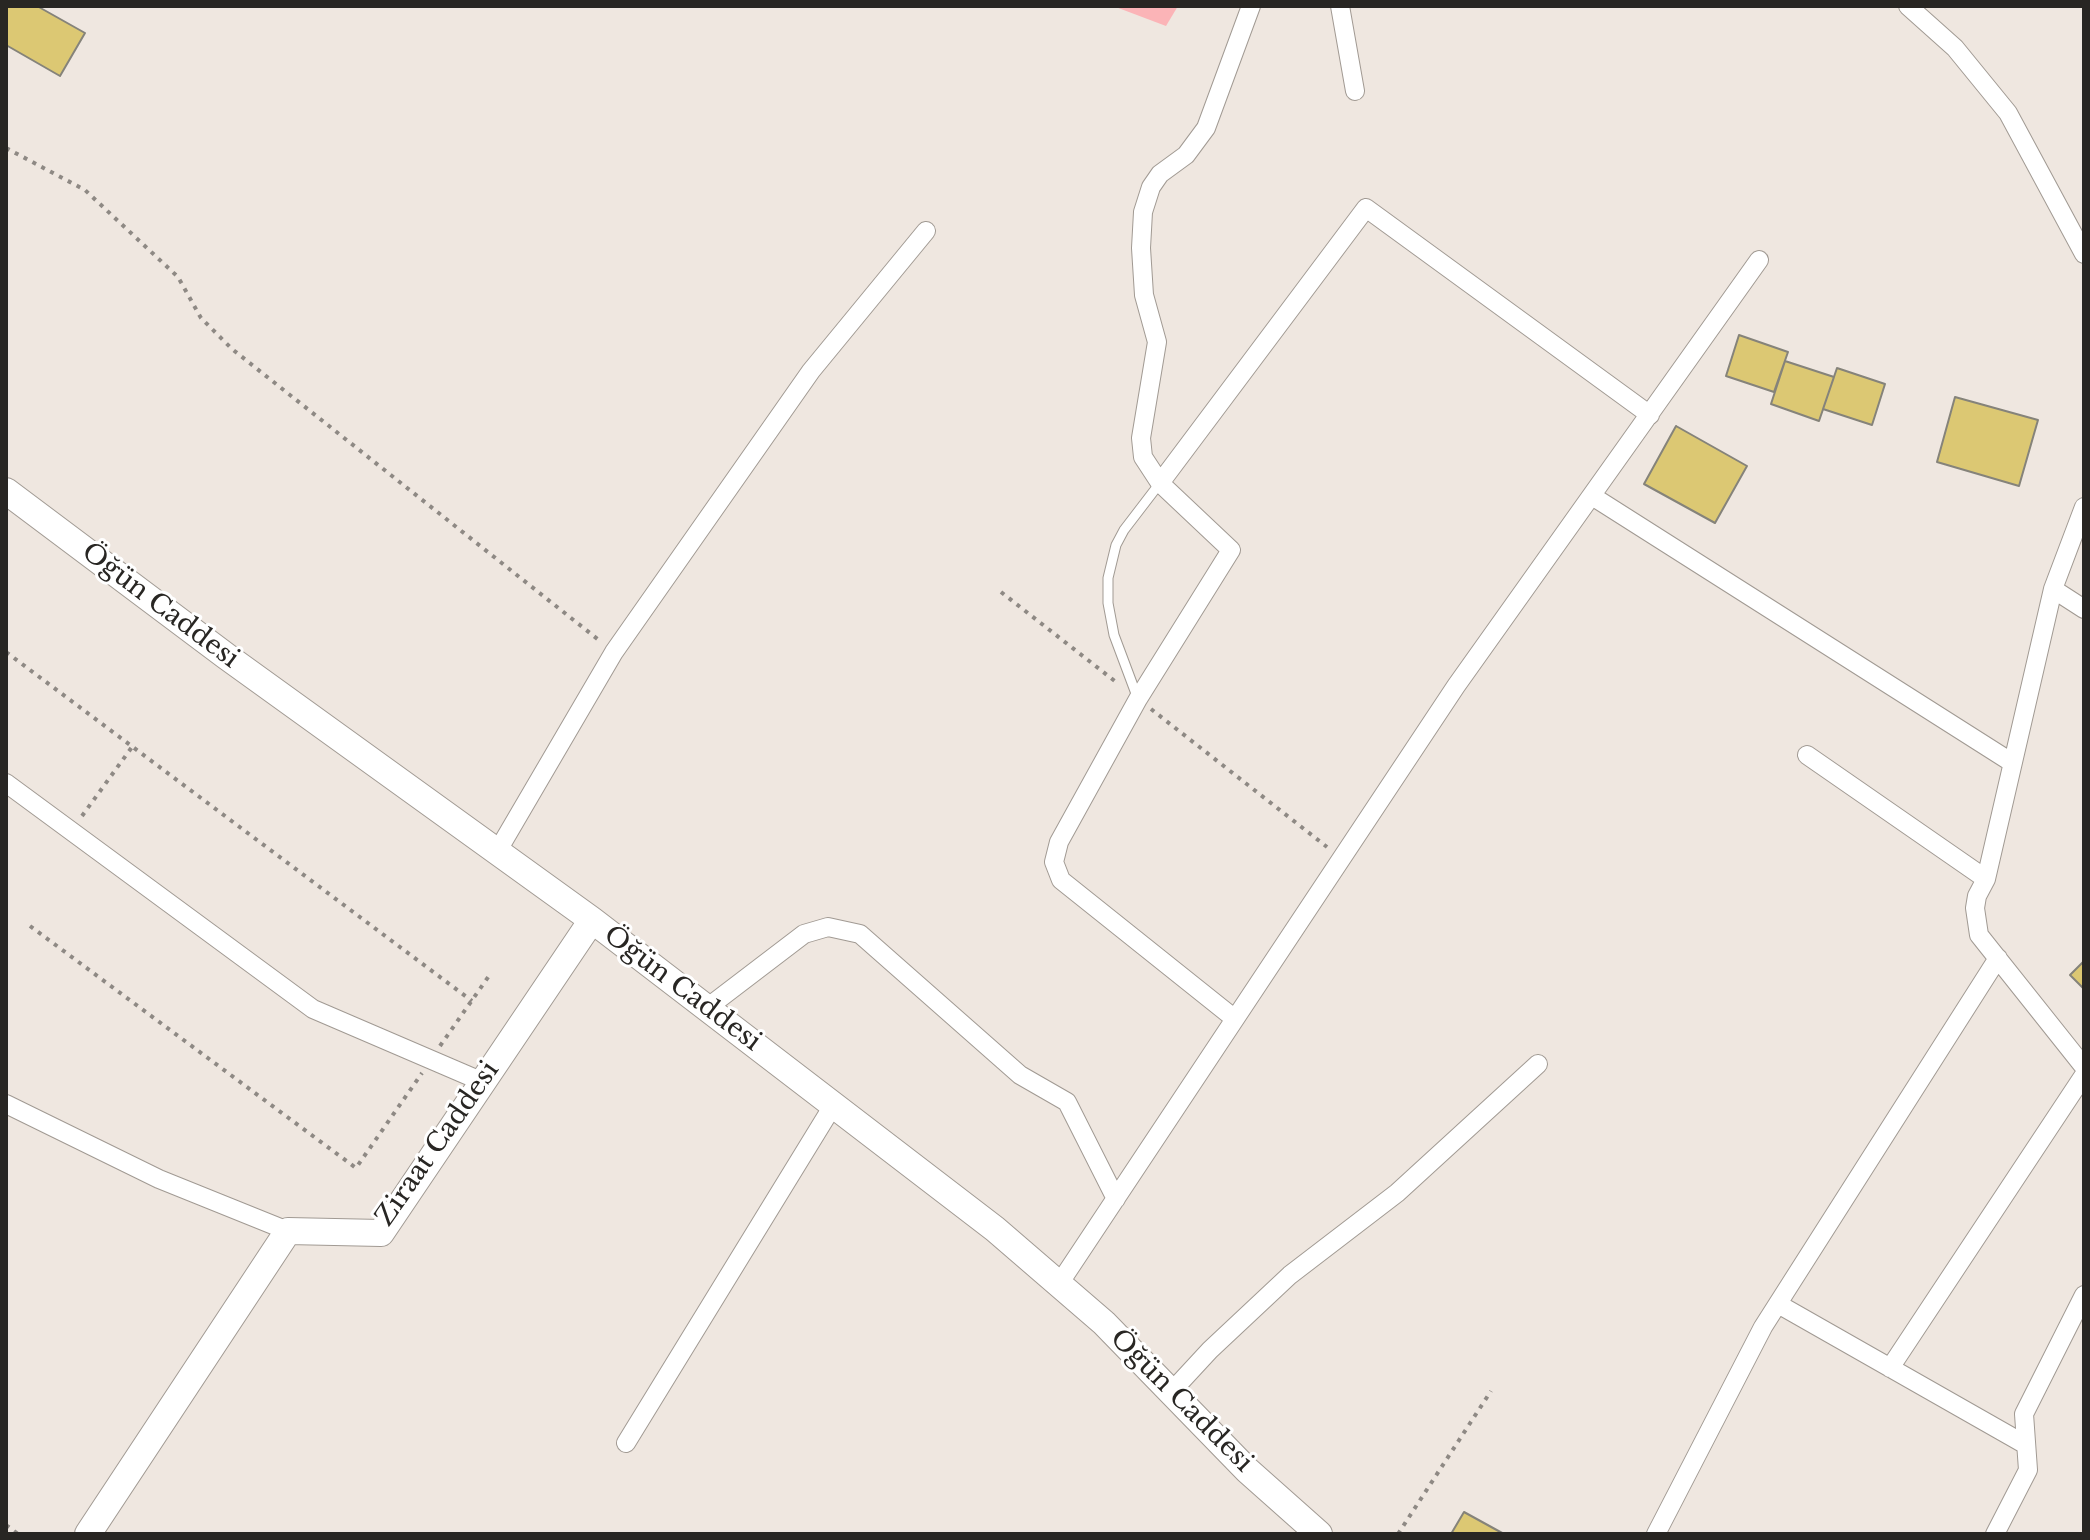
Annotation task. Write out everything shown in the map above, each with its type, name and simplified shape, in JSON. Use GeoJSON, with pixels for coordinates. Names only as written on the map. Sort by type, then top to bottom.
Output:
{"type":"FeatureCollection","features":[{"type":"Feature","properties":{"kind":"street"},"geometry":{"type":"LineString","coordinates":[[1235,1019],[1061,880],[1056,872],[1055,855],[1059,842],[1138,699],[1231,550],[1160,483],[1147,466],[1141,447],[1157,342],[1141,272],[1143,212],[1151,187],[1160,174],[1186,155],[1206,128],[1251,6]]}},
{"type":"Feature","properties":{"kind":"street"},"geometry":{"type":"LineString","coordinates":[[1340,6],[1355,91]]}},
{"type":"Feature","properties":{"kind":"street"},"geometry":{"type":"LineString","coordinates":[[1908,6],[1955,48],[1999,101],[2084,254]]}},
{"type":"Feature","properties":{"kind":"street"},"geometry":{"type":"LineString","coordinates":[[1160,483],[1366,208],[1650,415]]}},
{"type":"Feature","properties":{"kind":"street"},"geometry":{"type":"LineString","coordinates":[[497,852],[614,652],[811,371],[926,231]]}},
{"type":"Feature","properties":{"kind":"street"},"geometry":{"type":"LineString","coordinates":[[1059,1284],[1456,686],[1759,260]]}},
{"type":"Feature","properties":{"kind":"street","name":"Öğün Caddesi"},"geometry":{"type":"LineString","coordinates":[[6,491],[214,647],[592,920],[834,1104],[1059,1284],[1173,1390],[1247,1470],[1319,1534]]}},
{"type":"Feature","properties":{"kind":"street"},"geometry":{"type":"LineString","coordinates":[[1592,496],[2011,762]]}},
{"type":"Feature","properties":{"kind":"street"},"geometry":{"type":"LineString","coordinates":[[2084,507],[2053,589],[1986,879],[1977,896],[1976,922],[1979,935],[2084,1067]]}},
{"type":"Feature","properties":{"kind":"street"},"geometry":{"type":"LineString","coordinates":[[2053,589],[2084,609]]}},
{"type":"Feature","properties":{"kind":"street"},"geometry":{"type":"LineString","coordinates":[[1807,755],[1986,879]]}},
{"type":"Feature","properties":{"kind":"street"},"geometry":{"type":"LineString","coordinates":[[6,783],[313,1009],[483,1082]]}},
{"type":"Feature","properties":{"kind":"street","name":"Ziraat Caddesi"},"geometry":{"type":"LineString","coordinates":[[288,1231],[381,1233],[592,920]]}},
{"type":"Feature","properties":{"kind":"street"},"geometry":{"type":"LineString","coordinates":[[707,1008],[804,934],[828,927],[860,934],[1020,1075],[1067,1102],[1116,1199]]}},
{"type":"Feature","properties":{"kind":"street"},"geometry":{"type":"LineString","coordinates":[[1661,1532],[1778,1304],[1998,958]]}},
{"type":"Feature","properties":{"kind":"street"},"geometry":{"type":"LineString","coordinates":[[1173,1390],[1249,1311],[1325,1246],[1397,1193],[1538,1064]]}},
{"type":"Feature","properties":{"kind":"street"},"geometry":{"type":"LineString","coordinates":[[1890,1368],[2084,1075]]}},
{"type":"Feature","properties":{"kind":"street"},"geometry":{"type":"LineString","coordinates":[[6,1104],[147,1173],[288,1231],[88,1534]]}},
{"type":"Feature","properties":{"kind":"street"},"geometry":{"type":"LineString","coordinates":[[626,1443],[834,1104]]}},
{"type":"Feature","properties":{"kind":"street"},"geometry":{"type":"LineString","coordinates":[[1995,1534],[2028,1470],[2024,1414],[2084,1295]]}},
{"type":"Feature","properties":{"kind":"street"},"geometry":{"type":"LineString","coordinates":[[1778,1304],[2026,1445]]}},
{"type":"Feature","properties":{"kind":"lane"},"geometry":{"type":"LineString","coordinates":[[1138,699],[1114,635],[1108,603],[1108,578],[1116,545],[1124,530],[1160,483]]}},
{"type":"Feature","properties":{"kind":"path"},"geometry":{"type":"LineString","coordinates":[[6,148],[85,190],[178,277],[201,318],[232,349],[614,652]]}},
{"type":"Feature","properties":{"kind":"path"},"geometry":{"type":"LineString","coordinates":[[1001,592],[1342,859]]}},
{"type":"Feature","properties":{"kind":"path"},"geometry":{"type":"LineString","coordinates":[[6,652],[472,1001]]}},
{"type":"Feature","properties":{"kind":"path"},"geometry":{"type":"LineString","coordinates":[[72,831],[132,747]]}},
{"type":"Feature","properties":{"kind":"path"},"geometry":{"type":"LineString","coordinates":[[30,926],[356,1168],[491,973]]}},
{"type":"Feature","properties":{"kind":"path"},"geometry":{"type":"LineString","coordinates":[[1398,1534],[1491,1391]]}},
{"type":"Feature","properties":{"kind":"path"},"geometry":{"type":"LineString","coordinates":[[6,1525],[18,1534]]}},
{"type":"Feature","properties":{"kind":"shaded area"},"geometry":{"type":"Polygon","coordinates":[[[1113,6],[1178,6],[1166,26],[1113,6]]]}},
{"type":"Feature","properties":{"kind":"building"},"geometry":{"type":"Polygon","coordinates":[[[6,6],[37,6],[85,33],[60,76],[6,45],[6,6]]]}},
{"type":"Feature","properties":{"kind":"building"},"geometry":{"type":"Polygon","coordinates":[[[1739,335],[1788,352],[1774,392],[1726,376],[1739,335]]]}},
{"type":"Feature","properties":{"kind":"building"},"geometry":{"type":"Polygon","coordinates":[[[1785,361],[1834,377],[1819,421],[1771,404],[1785,361]]]}},
{"type":"Feature","properties":{"kind":"building"},"geometry":{"type":"Polygon","coordinates":[[[1837,368],[1885,384],[1872,425],[1823,409],[1837,368]]]}},
{"type":"Feature","properties":{"kind":"building"},"geometry":{"type":"Polygon","coordinates":[[[1955,397],[2038,420],[2019,486],[1937,462],[1955,397]]]}},
{"type":"Feature","properties":{"kind":"building"},"geometry":{"type":"Polygon","coordinates":[[[1676,426],[1747,466],[1715,523],[1644,484],[1676,426]]]}},
{"type":"Feature","properties":{"kind":"building"},"geometry":{"type":"Polygon","coordinates":[[[2084,961],[2084,989],[2070,975],[2084,961]]]}},
{"type":"Feature","properties":{"kind":"building"},"geometry":{"type":"Polygon","coordinates":[[[1464,1512],[1504,1534],[1451,1534],[1464,1512]]]}}]}
